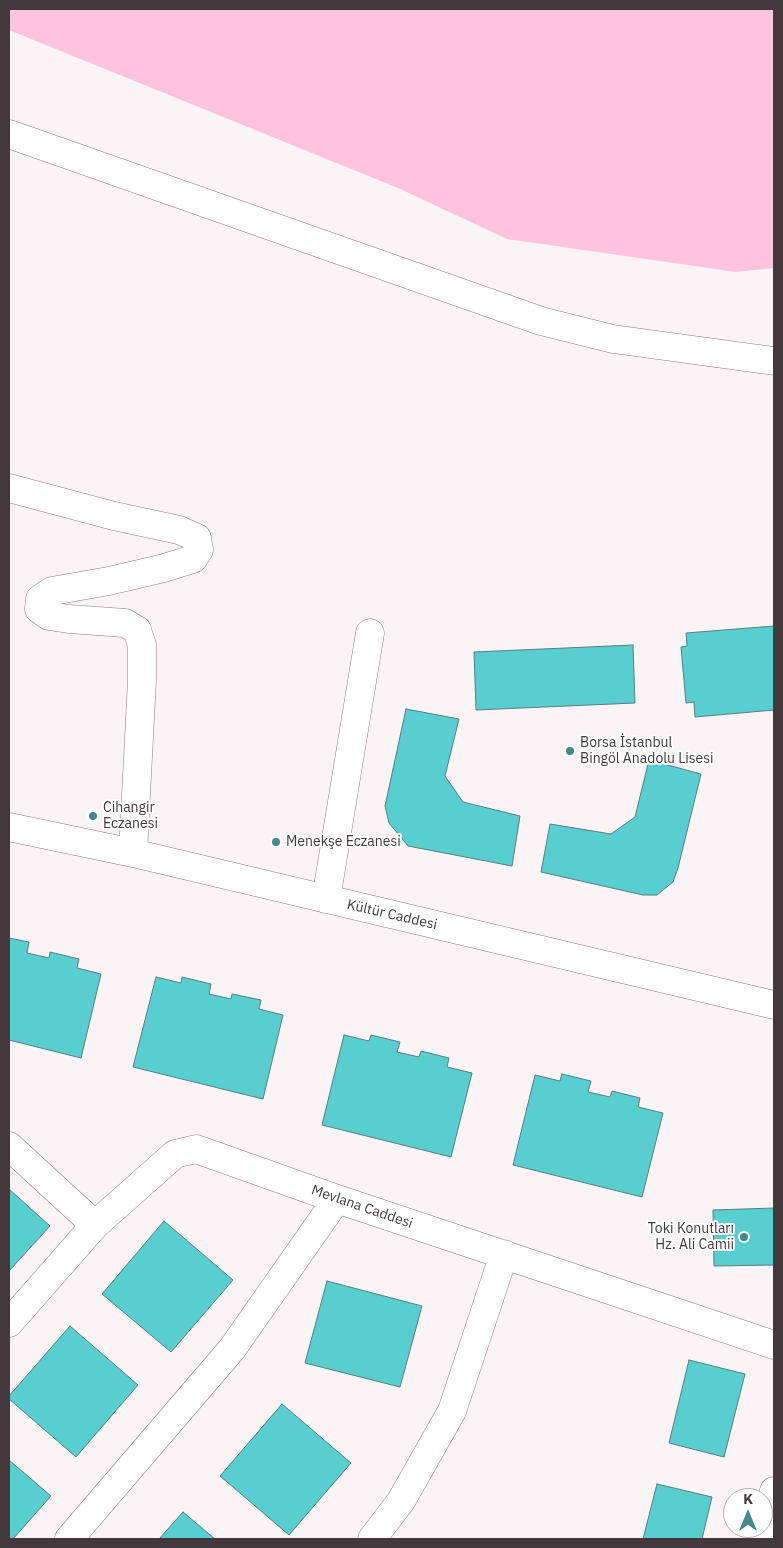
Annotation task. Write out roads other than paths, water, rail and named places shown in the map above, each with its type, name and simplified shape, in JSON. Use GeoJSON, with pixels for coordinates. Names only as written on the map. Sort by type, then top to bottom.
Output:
{"type":"FeatureCollection","features":[{"type":"Feature","properties":{"kind":"street"},"geometry":{"type":"LineString","coordinates":[[9,134],[541,321],[613,339],[774,361]]}},
{"type":"Feature","properties":{"kind":"street"},"geometry":{"type":"LineString","coordinates":[[9,488],[114,516],[179,530],[197,538],[199,550],[192,559],[164,568],[109,581],[52,591],[40,599],[39,609],[49,616],[125,623],[137,630],[142,645],[142,680],[133,853]]}},
{"type":"Feature","properties":{"kind":"street"},"geometry":{"type":"LineString","coordinates":[[326,899],[370,633]]}},
{"type":"Feature","properties":{"kind":"street","name":"Kültür Caddesi"},"geometry":{"type":"LineString","coordinates":[[9,827],[133,853],[774,1005]]}},
{"type":"Feature","properties":{"kind":"street"},"geometry":{"type":"LineString","coordinates":[[9,1146],[95,1225]]}},
{"type":"Feature","properties":{"kind":"street","name":"Mevlana Caddesi"},"geometry":{"type":"LineString","coordinates":[[9,1323],[95,1225],[176,1154],[196,1149],[338,1199],[774,1346]]}},
{"type":"Feature","properties":{"kind":"street"},"geometry":{"type":"LineString","coordinates":[[69,1539],[232,1349],[338,1199]]}},
{"type":"Feature","properties":{"kind":"street"},"geometry":{"type":"LineString","coordinates":[[372,1539],[401,1501],[452,1411],[504,1254]]}},
{"type":"Feature","properties":{"kind":"place","name":"Borsa İstanbul Bingöl Anadolu Lisesi"},"geometry":{"type":"Point","coordinates":[570,751]}},
{"type":"Feature","properties":{"kind":"place","name":"Cihangir Eczanesi"},"geometry":{"type":"Point","coordinates":[93,816]}},
{"type":"Feature","properties":{"kind":"place","name":"Menekşe Eczanesi"},"geometry":{"type":"Point","coordinates":[276,842]}},
{"type":"Feature","properties":{"kind":"place","name":"Toki Konutları Hz. Ali Camii"},"geometry":{"type":"Point","coordinates":[744,1237]}}]}
